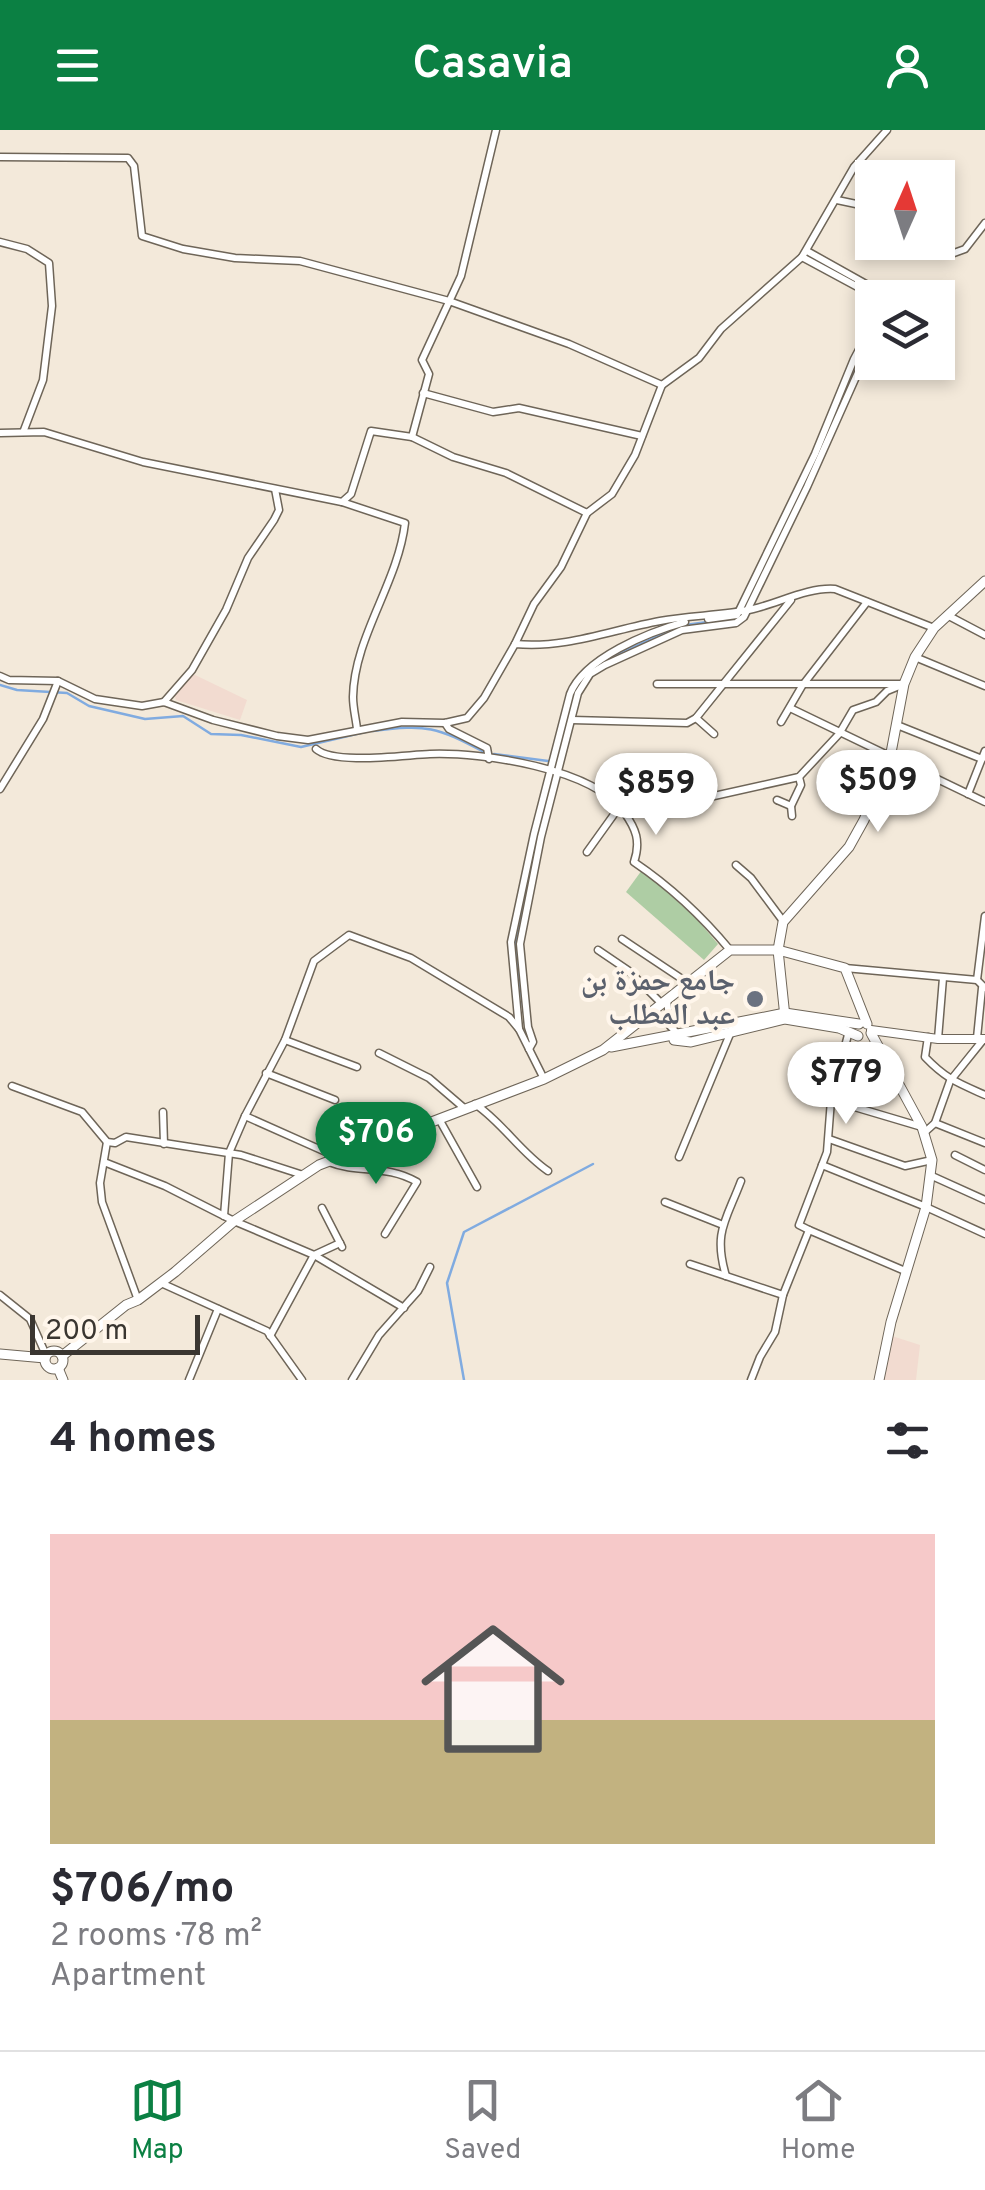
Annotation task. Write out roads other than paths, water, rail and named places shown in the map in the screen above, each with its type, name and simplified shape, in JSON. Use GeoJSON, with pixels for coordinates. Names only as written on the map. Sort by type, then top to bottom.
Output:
{"type":"FeatureCollection","features":[{"type":"Feature","properties":{"kind":"main road"},"geometry":{"type":"LineString","coordinates":[[785,1016],[778,950],[783,922],[848,847],[864,820],[890,758],[904,684],[915,658],[934,628],[983,581]]}},
{"type":"Feature","properties":{"kind":"main road"},"geometry":{"type":"LineString","coordinates":[[603,1050],[730,950],[778,950],[845,968],[867,1028],[924,1129],[932,1160],[926,1206],[905,1271],[880,1380]]}},
{"type":"Feature","properties":{"kind":"main road"},"geometry":{"type":"LineString","coordinates":[[63,1380],[58,1368],[62,1356],[160,1283],[229,1219],[338,1157],[544,1080],[603,1050],[630,1042],[785,1016],[867,1028]]}},
{"type":"Feature","properties":{"kind":"main road"},"geometry":{"type":"LineString","coordinates":[[662,1038],[691,1042],[785,1016],[865,1038],[867,1028]]}},
{"type":"Feature","properties":{"kind":"main road"},"geometry":{"type":"LineString","coordinates":[[0,1354],[46,1356],[54,1352],[62,1356]]}},
{"type":"Feature","properties":{"kind":"main road"},"geometry":{"type":"LineString","coordinates":[[46,1356],[48,1368],[58,1368]]}},
{"type":"Feature","properties":{"kind":"street"},"geometry":{"type":"LineString","coordinates":[[412,437],[428,374],[422,360],[461,276],[496,130]]}},
{"type":"Feature","properties":{"kind":"street"},"geometry":{"type":"LineString","coordinates":[[0,676],[10,680],[58,681],[95,699],[142,706],[164,702],[213,720],[308,740],[412,721],[446,723],[467,718],[484,698],[588,513],[612,494],[662,386],[699,358],[721,329],[804,254],[854,166],[887,130]]}},
{"type":"Feature","properties":{"kind":"street"},"geometry":{"type":"LineString","coordinates":[[0,157],[128,158],[134,166],[142,236],[183,249],[235,258],[300,261],[449,301],[570,344],[662,386]]}},
{"type":"Feature","properties":{"kind":"street"},"geometry":{"type":"LineString","coordinates":[[838,200],[855,204]]}},
{"type":"Feature","properties":{"kind":"street"},"geometry":{"type":"LineString","coordinates":[[955,252],[964,249],[985,223]]}},
{"type":"Feature","properties":{"kind":"street"},"geometry":{"type":"LineString","coordinates":[[0,242],[49,263],[52,306],[43,380],[24,430]]}},
{"type":"Feature","properties":{"kind":"street"},"geometry":{"type":"LineString","coordinates":[[804,254],[855,284]]}},
{"type":"Feature","properties":{"kind":"street"},"geometry":{"type":"LineString","coordinates":[[804,254],[855,280]]}},
{"type":"Feature","properties":{"kind":"street"},"geometry":{"type":"LineString","coordinates":[[818,455],[855,357]]}},
{"type":"Feature","properties":{"kind":"street"},"geometry":{"type":"LineString","coordinates":[[519,1030],[512,942],[534,834],[578,694],[597,669],[682,630],[736,622],[855,377]]}},
{"type":"Feature","properties":{"kind":"street"},"geometry":{"type":"LineString","coordinates":[[423,393],[493,412],[519,408],[642,436]]}},
{"type":"Feature","properties":{"kind":"street"},"geometry":{"type":"LineString","coordinates":[[342,502],[350,494],[371,431],[412,437],[454,458],[506,473],[588,513]]}},
{"type":"Feature","properties":{"kind":"street"},"geometry":{"type":"LineString","coordinates":[[0,432],[44,432],[175,470],[342,502],[405,523],[395,566],[357,669],[356,729]]}},
{"type":"Feature","properties":{"kind":"street"},"geometry":{"type":"LineString","coordinates":[[164,702],[192,670],[226,610],[248,558],[274,520],[279,510],[276,489]]}},
{"type":"Feature","properties":{"kind":"street"},"geometry":{"type":"LineString","coordinates":[[515,644],[555,646],[663,620],[743,611],[820,588],[835,589],[934,628]]}},
{"type":"Feature","properties":{"kind":"street"},"geometry":{"type":"LineString","coordinates":[[571,720],[688,723],[725,685],[792,599]]}},
{"type":"Feature","properties":{"kind":"street"},"geometry":{"type":"LineString","coordinates":[[780,722],[802,686],[866,602]]}},
{"type":"Feature","properties":{"kind":"street"},"geometry":{"type":"LineString","coordinates":[[529,1049],[533,1042],[528,1028],[520,944],[576,680],[591,664],[680,622],[734,617],[743,611]]}},
{"type":"Feature","properties":{"kind":"street"},"geometry":{"type":"LineString","coordinates":[[946,615],[985,635]]}},
{"type":"Feature","properties":{"kind":"street"},"geometry":{"type":"LineString","coordinates":[[915,658],[985,686]]}},
{"type":"Feature","properties":{"kind":"street"},"geometry":{"type":"LineString","coordinates":[[0,788],[51,702],[58,681]]}},
{"type":"Feature","properties":{"kind":"street"},"geometry":{"type":"LineString","coordinates":[[656,684],[904,684]]}},
{"type":"Feature","properties":{"kind":"street"},"geometry":{"type":"LineString","coordinates":[[587,852],[620,806],[705,798],[799,777],[838,734],[853,710],[876,702],[904,684]]}},
{"type":"Feature","properties":{"kind":"street"},"geometry":{"type":"LineString","coordinates":[[790,708],[985,802]]}},
{"type":"Feature","properties":{"kind":"street"},"geometry":{"type":"LineString","coordinates":[[696,718],[714,734]]}},
{"type":"Feature","properties":{"kind":"street"},"geometry":{"type":"LineString","coordinates":[[446,723],[449,729],[487,748],[489,759]]}},
{"type":"Feature","properties":{"kind":"street"},"geometry":{"type":"LineString","coordinates":[[897,725],[983,755],[968,794]]}},
{"type":"Feature","properties":{"kind":"street"},"geometry":{"type":"LineString","coordinates":[[316,749],[334,757],[436,754],[489,759],[586,781],[620,806],[636,829],[634,862],[704,919],[730,950]]}},
{"type":"Feature","properties":{"kind":"street"},"geometry":{"type":"LineString","coordinates":[[777,800],[792,811],[801,784],[799,777]]}},
{"type":"Feature","properties":{"kind":"street"},"geometry":{"type":"LineString","coordinates":[[736,865],[751,878],[783,922]]}},
{"type":"Feature","properties":{"kind":"street"},"geometry":{"type":"LineString","coordinates":[[831,1100],[924,1129],[935,1123],[950,1081],[982,1039],[985,916]]}},
{"type":"Feature","properties":{"kind":"street"},"geometry":{"type":"LineString","coordinates":[[229,1219],[229,1153],[285,1040],[314,961],[349,935],[411,958],[509,1017],[544,1080]]}},
{"type":"Feature","properties":{"kind":"street"},"geometry":{"type":"LineString","coordinates":[[622,939],[688,984]]}},
{"type":"Feature","properties":{"kind":"street"},"geometry":{"type":"LineString","coordinates":[[598,950],[664,1002],[670,1026],[680,1035]]}},
{"type":"Feature","properties":{"kind":"street"},"geometry":{"type":"LineString","coordinates":[[845,968],[981,985]]}},
{"type":"Feature","properties":{"kind":"street"},"geometry":{"type":"LineString","coordinates":[[942,978],[933,1038],[925,1057],[950,1081],[985,1094]]}},
{"type":"Feature","properties":{"kind":"street"},"geometry":{"type":"LineString","coordinates":[[867,1028],[933,1038],[982,1039]]}},
{"type":"Feature","properties":{"kind":"street"},"geometry":{"type":"LineString","coordinates":[[679,1157],[731,1032]]}},
{"type":"Feature","properties":{"kind":"street"},"geometry":{"type":"LineString","coordinates":[[853,1034],[831,1100],[822,1166],[799,1225],[905,1271]]}},
{"type":"Feature","properties":{"kind":"street"},"geometry":{"type":"LineString","coordinates":[[285,1040],[357,1068]]}},
{"type":"Feature","properties":{"kind":"street"},"geometry":{"type":"LineString","coordinates":[[379,1053],[491,1115],[524,1154],[548,1171]]}},
{"type":"Feature","properties":{"kind":"street"},"geometry":{"type":"LineString","coordinates":[[266,1073],[335,1100]]}},
{"type":"Feature","properties":{"kind":"street"},"geometry":{"type":"LineString","coordinates":[[838,1074],[889,1081],[896,1078]]}},
{"type":"Feature","properties":{"kind":"street"},"geometry":{"type":"LineString","coordinates":[[12,1086],[82,1112],[107,1142],[115,1143],[126,1137],[229,1153],[304,1175]]}},
{"type":"Feature","properties":{"kind":"street"},"geometry":{"type":"LineString","coordinates":[[163,1112],[164,1144]]}},
{"type":"Feature","properties":{"kind":"street"},"geometry":{"type":"LineString","coordinates":[[245,1116],[338,1157]]}},
{"type":"Feature","properties":{"kind":"street"},"geometry":{"type":"LineString","coordinates":[[439,1118],[477,1187]]}},
{"type":"Feature","properties":{"kind":"street"},"geometry":{"type":"LineString","coordinates":[[935,1123],[985,1143]]}},
{"type":"Feature","properties":{"kind":"street"},"geometry":{"type":"LineString","coordinates":[[828,1139],[904,1166],[932,1160]]}},
{"type":"Feature","properties":{"kind":"street"},"geometry":{"type":"LineString","coordinates":[[107,1142],[102,1202],[138,1300]]}},
{"type":"Feature","properties":{"kind":"street"},"geometry":{"type":"LineString","coordinates":[[955,1155],[985,1170]]}},
{"type":"Feature","properties":{"kind":"street"},"geometry":{"type":"LineString","coordinates":[[104,1162],[314,1255],[404,1308]]}},
{"type":"Feature","properties":{"kind":"street"},"geometry":{"type":"LineString","coordinates":[[328,1162],[392,1170],[417,1182],[385,1234]]}},
{"type":"Feature","properties":{"kind":"street"},"geometry":{"type":"LineString","coordinates":[[822,1166],[926,1206],[985,1234]]}},
{"type":"Feature","properties":{"kind":"street"},"geometry":{"type":"LineString","coordinates":[[932,1176],[985,1200]]}},
{"type":"Feature","properties":{"kind":"street"},"geometry":{"type":"LineString","coordinates":[[726,1276],[717,1248],[741,1182]]}},
{"type":"Feature","properties":{"kind":"street"},"geometry":{"type":"LineString","coordinates":[[665,1202],[723,1225]]}},
{"type":"Feature","properties":{"kind":"street"},"geometry":{"type":"LineString","coordinates":[[270,1336],[314,1255],[342,1245],[322,1208]]}},
{"type":"Feature","properties":{"kind":"street"},"geometry":{"type":"LineString","coordinates":[[751,1380],[775,1332],[783,1294],[809,1230]]}},
{"type":"Feature","properties":{"kind":"street"},"geometry":{"type":"LineString","coordinates":[[690,1264],[783,1294]]}},
{"type":"Feature","properties":{"kind":"street"},"geometry":{"type":"LineString","coordinates":[[352,1380],[379,1335],[418,1290],[430,1267]]}},
{"type":"Feature","properties":{"kind":"street"},"geometry":{"type":"LineString","coordinates":[[160,1283],[266,1331],[302,1380]]}},
{"type":"Feature","properties":{"kind":"street"},"geometry":{"type":"LineString","coordinates":[[0,1295],[30,1319],[46,1356]]}},
{"type":"Feature","properties":{"kind":"street"},"geometry":{"type":"LineString","coordinates":[[189,1380],[218,1309]]}},
{"type":"Feature","properties":{"kind":"waterway"},"geometry":{"type":"LineString","coordinates":[[811,258],[844,275]]}},
{"type":"Feature","properties":{"kind":"waterway"},"geometry":{"type":"LineString","coordinates":[[825,439],[855,371]]}},
{"type":"Feature","properties":{"kind":"waterway"},"geometry":{"type":"LineString","coordinates":[[794,505],[814,463]]}},
{"type":"Feature","properties":{"kind":"waterway"},"geometry":{"type":"LineString","coordinates":[[685,625],[737,618]]}},
{"type":"Feature","properties":{"kind":"waterway"},"geometry":{"type":"LineString","coordinates":[[603,661],[678,627]]}},
{"type":"Feature","properties":{"kind":"waterway"},"geometry":{"type":"LineString","coordinates":[[0,685],[67,693],[89,706],[145,719],[183,716],[211,734],[241,735],[301,747],[365,732]]}},
{"type":"Feature","properties":{"kind":"waterway"},"geometry":{"type":"LineString","coordinates":[[565,733],[574,692]]}},
{"type":"Feature","properties":{"kind":"waterway"},"geometry":{"type":"LineString","coordinates":[[373,731],[431,730],[484,752]]}},
{"type":"Feature","properties":{"kind":"waterway"},"geometry":{"type":"LineString","coordinates":[[494,754],[548,761]]}},
{"type":"Feature","properties":{"kind":"waterway"},"geometry":{"type":"LineString","coordinates":[[527,1036],[515,947],[543,817]]}},
{"type":"Feature","properties":{"kind":"waterway"},"geometry":{"type":"LineString","coordinates":[[464,1380],[447,1283],[464,1232],[593,1164]]}},
{"type":"Feature","properties":{"kind":"place","name":"جامع حمزة بن عبد المطلب"},"geometry":{"type":"Point","coordinates":[755,999]}}]}
